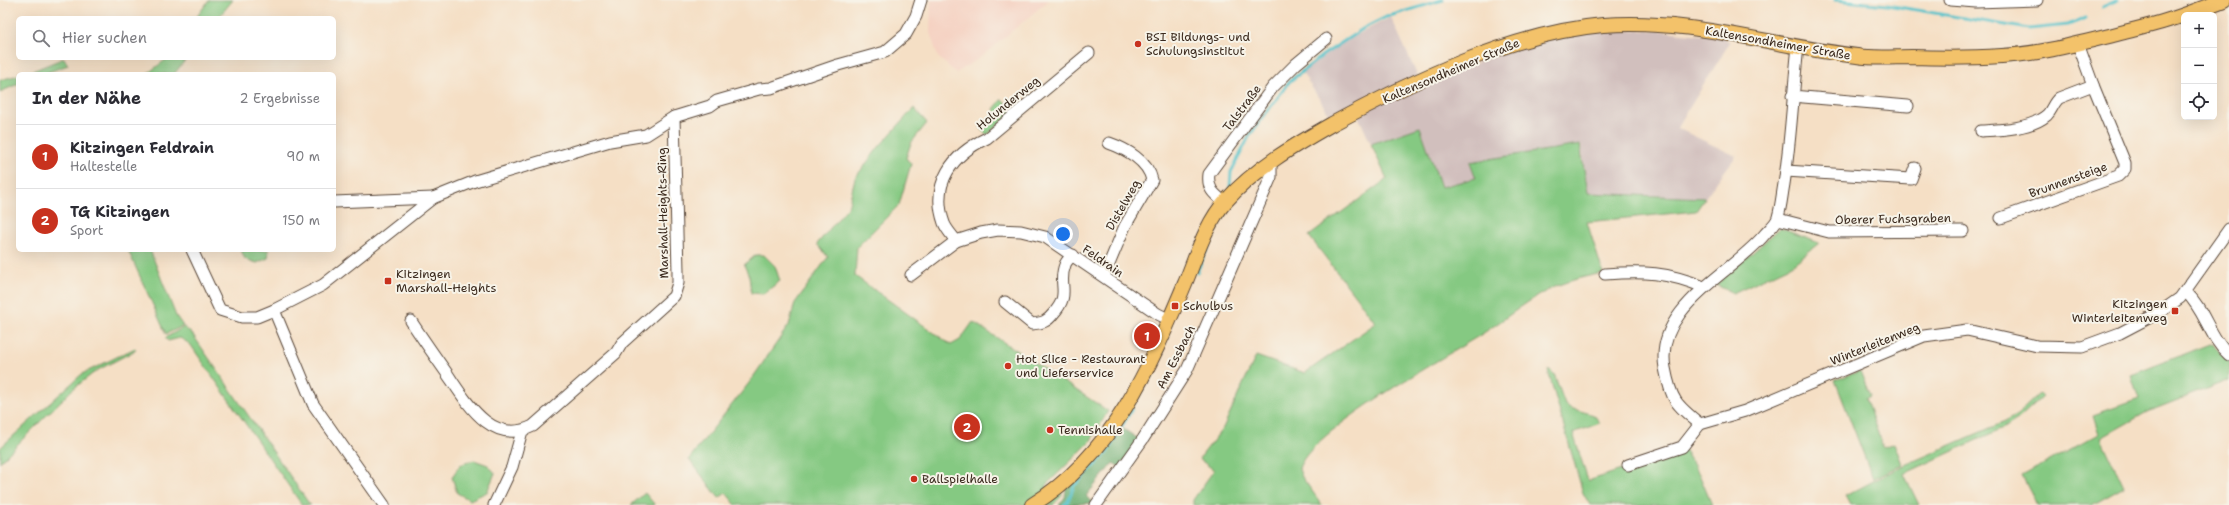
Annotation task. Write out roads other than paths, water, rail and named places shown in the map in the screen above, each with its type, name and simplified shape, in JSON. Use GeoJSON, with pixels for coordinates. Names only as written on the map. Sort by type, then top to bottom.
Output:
{"type":"FeatureCollection","features":[{"type":"Feature","properties":{"kind":"main road","name":"Kaltensondheimer Straße"},"geometry":{"type":"LineString","coordinates":[[2192,12],[2224,0]]}},
{"type":"Feature","properties":{"kind":"main road","name":"Kaltensondheimer Straße"},"geometry":{"type":"LineString","coordinates":[[1032,505],[1063,483],[1089,459],[1112,429],[1131,397],[1170,320],[1211,222],[1224,202],[1246,181],[1330,125],[1392,94],[1481,55],[1530,38],[1571,30],[1606,25],[1662,25],[1724,32],[1859,57],[1932,58],[2006,56],[2078,44],[2181,16]]}},
{"type":"Feature","properties":{"kind":"street","name":"Marshall-Heights-Ring"},"geometry":{"type":"LineString","coordinates":[[193,252],[220,310],[242,317],[257,316],[274,310],[323,285],[433,198],[475,181],[546,159],[610,141],[646,135],[674,117],[710,106],[718,101],[759,89],[771,88],[838,65],[885,52],[906,34],[916,16],[921,0]]}},
{"type":"Feature","properties":{"kind":"street"},"geometry":{"type":"LineString","coordinates":[[1950,0],[1976,2],[2037,0]]}},
{"type":"Feature","properties":{"kind":"street","name":"Talstraße"},"geometry":{"type":"LineString","coordinates":[[1224,202],[1210,190],[1208,183],[1209,174],[1274,87],[1296,64],[1326,39]]}},
{"type":"Feature","properties":{"kind":"street","name":"Brunnensteige"},"geometry":{"type":"LineString","coordinates":[[2000,218],[2123,173],[2125,163],[2078,44]]}},
{"type":"Feature","properties":{"kind":"street"},"geometry":{"type":"LineString","coordinates":[[1628,465],[1682,447],[1700,424],[1679,407],[1668,387],[1663,357],[1668,333],[1680,315],[1704,287],[1760,240],[1778,219],[1786,171],[1798,46]]}},
{"type":"Feature","properties":{"kind":"street","name":"Holunderweg"},"geometry":{"type":"LineString","coordinates":[[956,241],[944,224],[939,195],[942,181],[949,168],[970,145],[988,138],[1090,54]]}},
{"type":"Feature","properties":{"kind":"street"},"geometry":{"type":"LineString","coordinates":[[1981,132],[2015,128],[2042,118],[2049,113],[2055,101],[2059,98],[2093,85]]}},
{"type":"Feature","properties":{"kind":"street"},"geometry":{"type":"LineString","coordinates":[[1792,96],[1908,106]]}},
{"type":"Feature","properties":{"kind":"street","name":"Marshall-Heights-Ring"},"geometry":{"type":"LineString","coordinates":[[522,431],[533,426],[616,354],[622,343],[674,296],[678,283],[674,117]]}},
{"type":"Feature","properties":{"kind":"street","name":"Distelweg"},"geometry":{"type":"LineString","coordinates":[[1104,276],[1125,226],[1152,180],[1151,173],[1126,149],[1109,143]]}},
{"type":"Feature","properties":{"kind":"street","name":"Am Essbach"},"geometry":{"type":"LineString","coordinates":[[1096,505],[1143,439],[1187,370],[1271,177],[1271,163]]}},
{"type":"Feature","properties":{"kind":"street"},"geometry":{"type":"LineString","coordinates":[[1786,171],[1911,179],[1915,168]]}},
{"type":"Feature","properties":{"kind":"street","name":"Marshall-Heights-Ring"},"geometry":{"type":"LineString","coordinates":[[336,202],[433,198]]}},
{"type":"Feature","properties":{"kind":"street","name":"Oberer Fuchsgraben"},"geometry":{"type":"LineString","coordinates":[[1778,219],[1829,232],[1963,231]]}},
{"type":"Feature","properties":{"kind":"street","name":"Winterleitenweg"},"geometry":{"type":"LineString","coordinates":[[1700,424],[1745,411],[1924,336],[1967,330],[2037,346],[2082,346],[2120,333],[2172,304],[2186,292],[2216,245],[2229,229]]}},
{"type":"Feature","properties":{"kind":"street","name":"Feldrain"},"geometry":{"type":"LineString","coordinates":[[912,275],[956,241],[981,232],[998,230],[1021,231],[1045,237],[1158,314],[1170,320]]}},
{"type":"Feature","properties":{"kind":"street"},"geometry":{"type":"LineString","coordinates":[[1005,302],[1032,324],[1042,323],[1048,320],[1060,306],[1064,297],[1063,275],[1065,264],[1072,255]]}},
{"type":"Feature","properties":{"kind":"street"},"geometry":{"type":"LineString","coordinates":[[1604,274],[1650,272],[1670,274],[1704,287]]}},
{"type":"Feature","properties":{"kind":"street"},"geometry":{"type":"LineString","coordinates":[[2186,292],[2196,305],[2215,340],[2229,355]]}},
{"type":"Feature","properties":{"kind":"street"},"geometry":{"type":"LineString","coordinates":[[274,310],[313,404],[384,505]]}},
{"type":"Feature","properties":{"kind":"street"},"geometry":{"type":"LineString","coordinates":[[411,321],[474,413],[490,425],[500,429],[522,431],[512,467],[494,505]]}},
{"type":"Feature","properties":{"kind":"waterway"},"geometry":{"type":"LineString","coordinates":[[1230,187],[1231,172],[1250,135],[1289,82],[1323,55],[1364,28],[1386,17],[1443,0]]}},
{"type":"Feature","properties":{"kind":"waterway"},"geometry":{"type":"LineString","coordinates":[[1835,0],[1887,5],[2029,29],[2068,25],[2086,18]]}},
{"type":"Feature","properties":{"kind":"waterway"},"geometry":{"type":"LineString","coordinates":[[2102,7],[2118,0]]}},
{"type":"Feature","properties":{"kind":"waterway"},"geometry":{"type":"LineString","coordinates":[[1197,272],[1217,226],[1230,207]]}},
{"type":"Feature","properties":{"kind":"waterway"},"geometry":{"type":"LineString","coordinates":[[1064,505],[1068,501],[1074,486],[1107,453],[1132,409]]}},
{"type":"Feature","properties":{"kind":"place","name":"BSI Bildungs- und Schulungsinstitut"},"geometry":{"type":"Point","coordinates":[1138,44]}},
{"type":"Feature","properties":{"kind":"place","name":"Kitzingen Marshall-Heights"},"geometry":{"type":"Point","coordinates":[388,281]}},
{"type":"Feature","properties":{"kind":"place","name":"Schulbus"},"geometry":{"type":"Point","coordinates":[1175,306]}},
{"type":"Feature","properties":{"kind":"place","name":"Kitzingen Winterleitenweg"},"geometry":{"type":"Point","coordinates":[2175,311]}},
{"type":"Feature","properties":{"kind":"place","name":"Kitzingen Feldrain"},"geometry":{"type":"Point","coordinates":[1147,336]}},
{"type":"Feature","properties":{"kind":"place","name":"Hot Slice - Restaurant und Lieferservice"},"geometry":{"type":"Point","coordinates":[1008,366]}},
{"type":"Feature","properties":{"kind":"place","name":"TG Kitzingen"},"geometry":{"type":"Point","coordinates":[967,427]}},
{"type":"Feature","properties":{"kind":"place","name":"Tennishalle"},"geometry":{"type":"Point","coordinates":[1050,430]}},
{"type":"Feature","properties":{"kind":"place","name":"Ballspielhalle"},"geometry":{"type":"Point","coordinates":[914,479]}}]}
